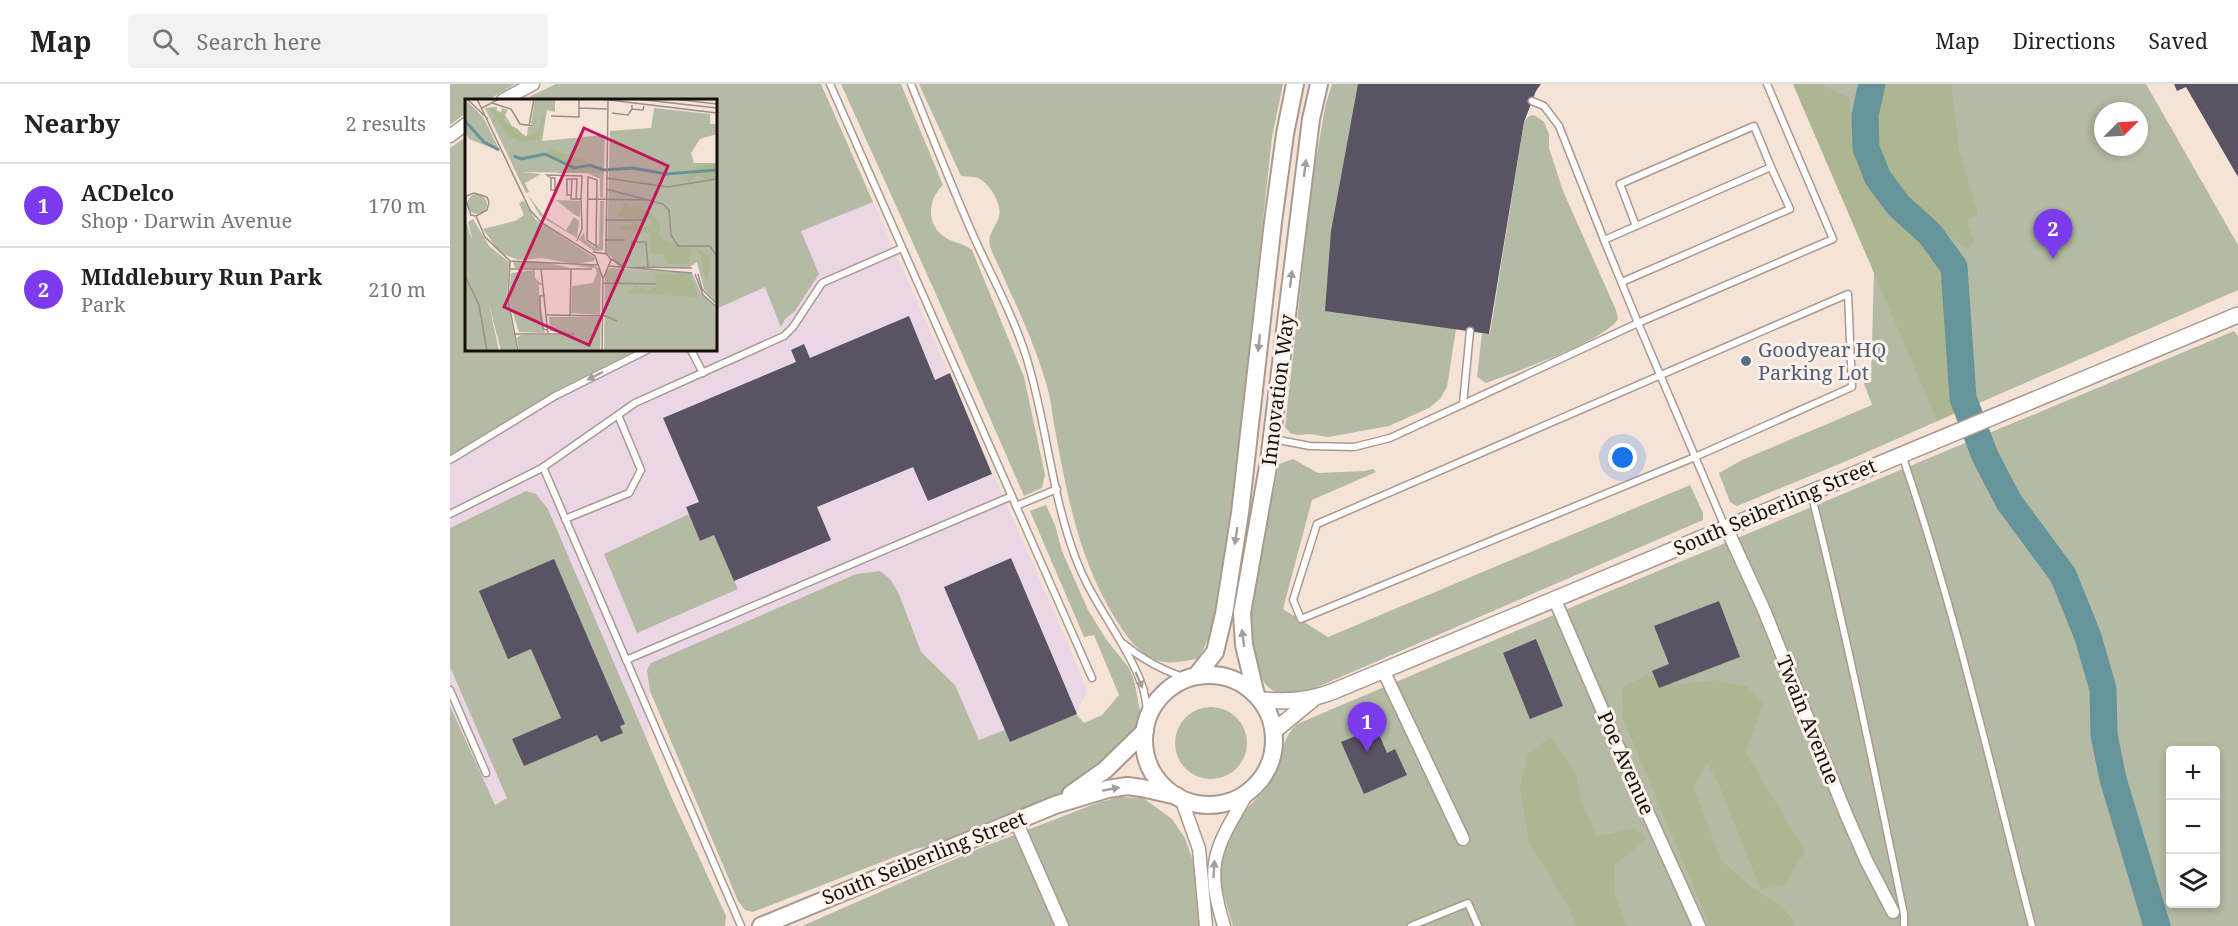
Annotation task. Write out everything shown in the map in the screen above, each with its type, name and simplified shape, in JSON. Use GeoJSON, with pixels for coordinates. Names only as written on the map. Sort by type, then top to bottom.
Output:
{"type":"FeatureCollection","features":[{"type":"Feature","properties":{"kind":"main road","name":"Innovation Way"},"geometry":{"type":"LineString","coordinates":[[1192,677],[1215,652],[1224,614],[1240,513],[1273,222],[1285,135],[1295,84]]}},
{"type":"Feature","properties":{"kind":"main road","name":"Innovation Way"},"geometry":{"type":"LineString","coordinates":[[1259,698],[1244,645],[1242,613],[1258,531],[1272,439],[1308,140],[1319,84]]}},
{"type":"Feature","properties":{"kind":"main road"},"geometry":{"type":"LineString","coordinates":[[1207,675],[1229,678],[1248,688],[1259,698],[1268,712],[1274,731],[1274,748],[1269,765],[1260,780],[1248,792],[1231,801],[1213,805],[1194,803],[1179,797],[1162,784],[1151,768],[1146,750],[1147,725],[1152,709],[1166,691],[1192,677],[1207,675]]}},
{"type":"Feature","properties":{"kind":"main road","name":"South Seiberling Street"},"geometry":{"type":"LineString","coordinates":[[1055,804],[1105,770],[1147,725]]}},
{"type":"Feature","properties":{"kind":"main road","name":"South Seiberling Street"},"geometry":{"type":"LineString","coordinates":[[760,926],[1055,804],[1127,786],[1179,797]]}},
{"type":"Feature","properties":{"kind":"street"},"geometry":{"type":"LineString","coordinates":[[505,99],[533,84]]}},
{"type":"Feature","properties":{"kind":"street"},"geometry":{"type":"LineString","coordinates":[[450,136],[465,125]]}},
{"type":"Feature","properties":{"kind":"street","name":"South Seiberling Street"},"geometry":{"type":"LineString","coordinates":[[1259,698],[1287,702],[1313,699],[2238,315]]}},
{"type":"Feature","properties":{"kind":"street","name":"Twain Avenue"},"geometry":{"type":"LineString","coordinates":[[1726,528],[1764,610],[1866,860],[1893,912]]}},
{"type":"Feature","properties":{"kind":"street","name":"Poe Avenue"},"geometry":{"type":"LineString","coordinates":[[1555,600],[1699,926]]}},
{"type":"Feature","properties":{"kind":"street"},"geometry":{"type":"LineString","coordinates":[[1383,670],[1463,839]]}},
{"type":"Feature","properties":{"kind":"street","name":"South Seiberling Street"},"geometry":{"type":"LineString","coordinates":[[1274,731],[1313,699]]}},
{"type":"Feature","properties":{"kind":"street"},"geometry":{"type":"LineString","coordinates":[[1224,926],[1214,887],[1215,856],[1220,842],[1248,792]]}},
{"type":"Feature","properties":{"kind":"street"},"geometry":{"type":"LineString","coordinates":[[1179,797],[1198,849],[1206,926]]}},
{"type":"Feature","properties":{"kind":"street"},"geometry":{"type":"LineString","coordinates":[[1016,821],[1062,926]]}},
{"type":"Feature","properties":{"kind":"lane"},"geometry":{"type":"LineString","coordinates":[[830,84],[1092,678]]}},
{"type":"Feature","properties":{"kind":"lane"},"geometry":{"type":"LineString","coordinates":[[911,84],[962,210],[1025,354],[1041,412],[1064,523],[1076,561],[1090,592],[1121,642],[1143,687],[1147,725]]}},
{"type":"Feature","properties":{"kind":"lane"},"geometry":{"type":"LineString","coordinates":[[1272,439],[1310,446],[1354,447],[1390,438],[1638,323],[1833,239],[1767,84]]}},
{"type":"Feature","properties":{"kind":"lane"},"geometry":{"type":"LineString","coordinates":[[1532,101],[1544,106],[1559,126],[1638,323],[1726,528]]}},
{"type":"Feature","properties":{"kind":"lane"},"geometry":{"type":"LineString","coordinates":[[1622,282],[1790,209],[1754,126],[1620,184],[1636,226]]}},
{"type":"Feature","properties":{"kind":"lane"},"geometry":{"type":"LineString","coordinates":[[1604,240],[1771,167]]}},
{"type":"Feature","properties":{"kind":"lane"},"geometry":{"type":"LineString","coordinates":[[450,514],[543,467],[635,403],[784,336],[793,327],[822,283],[902,248]]}},
{"type":"Feature","properties":{"kind":"lane"},"geometry":{"type":"LineString","coordinates":[[1848,294],[1852,387],[1695,456],[1301,619],[1293,600],[1317,524],[1660,374],[1848,294]]}},
{"type":"Feature","properties":{"kind":"lane"},"geometry":{"type":"LineString","coordinates":[[1463,404],[1470,331]]}},
{"type":"Feature","properties":{"kind":"lane"},"geometry":{"type":"LineString","coordinates":[[450,459],[555,396],[645,351]]}},
{"type":"Feature","properties":{"kind":"lane"},"geometry":{"type":"LineString","coordinates":[[692,351],[703,373]]}},
{"type":"Feature","properties":{"kind":"lane"},"geometry":{"type":"LineString","coordinates":[[565,519],[629,493],[641,470],[618,415]]}},
{"type":"Feature","properties":{"kind":"lane"},"geometry":{"type":"LineString","coordinates":[[1902,454],[1972,691],[2032,926]]}},
{"type":"Feature","properties":{"kind":"lane"},"geometry":{"type":"LineString","coordinates":[[543,467],[741,926]]}},
{"type":"Feature","properties":{"kind":"lane"},"geometry":{"type":"LineString","coordinates":[[1016,506],[1057,489]]}},
{"type":"Feature","properties":{"kind":"lane"},"geometry":{"type":"LineString","coordinates":[[1811,492],[1834,585],[1876,780],[1904,915],[1904,926]]}},
{"type":"Feature","properties":{"kind":"lane"},"geometry":{"type":"LineString","coordinates":[[626,660],[1012,496]]}},
{"type":"Feature","properties":{"kind":"lane"},"geometry":{"type":"LineString","coordinates":[[1121,642],[1147,662],[1169,672],[1192,677]]}},
{"type":"Feature","properties":{"kind":"lane"},"geometry":{"type":"LineString","coordinates":[[450,690],[486,772]]}},
{"type":"Feature","properties":{"kind":"lane"},"geometry":{"type":"LineString","coordinates":[[1411,926],[1468,903],[1478,926]]}},
{"type":"Feature","properties":{"kind":"shaded area"},"geometry":{"type":"Polygon","coordinates":[[[556,84],[821,84],[1069,646],[1087,691],[1076,714],[1010,742],[979,740],[955,685],[921,652],[899,594],[880,571],[856,574],[651,663],[647,741],[495,805],[450,706],[450,148],[465,138],[465,351],[717,351],[717,99],[525,99],[556,84]]]}},
{"type":"Feature","properties":{"kind":"green space"},"geometry":{"type":"Polygon","coordinates":[[[450,84],[515,84],[490,99],[465,99],[465,114],[450,125],[450,84]]]}},
{"type":"Feature","properties":{"kind":"green space"},"geometry":{"type":"Polygon","coordinates":[[[556,84],[821,84],[873,202],[801,231],[819,274],[795,311],[785,319],[781,327],[765,287],[717,309],[717,99],[525,99],[556,84]]]}},
{"type":"Feature","properties":{"kind":"green space"},"geometry":{"type":"Polygon","coordinates":[[[841,84],[901,84],[943,185],[934,198],[932,220],[939,233],[972,250],[1024,377],[1045,475],[1042,488],[1024,496],[841,84]]]}},
{"type":"Feature","properties":{"kind":"green space"},"geometry":{"type":"Polygon","coordinates":[[[919,84],[1283,84],[1272,137],[1223,591],[1214,630],[1197,659],[1166,662],[1144,654],[1126,635],[1105,601],[1085,555],[1071,508],[1044,375],[990,247],[991,234],[999,216],[999,206],[992,191],[984,182],[973,177],[961,176],[919,84]]]}},
{"type":"Feature","properties":{"kind":"green space"},"geometry":{"type":"Polygon","coordinates":[[[1332,84],[1359,84],[1456,329],[1447,387],[1440,399],[1429,408],[1389,426],[1328,437],[1297,435],[1290,433],[1285,427],[1313,178],[1325,107],[1332,84]]]}},
{"type":"Feature","properties":{"kind":"green space"},"geometry":{"type":"Polygon","coordinates":[[[1793,84],[2146,84],[2238,245],[2238,290],[1844,462],[1737,506],[1730,502],[1719,473],[1742,460],[1872,405],[1863,381],[1871,382],[1874,272],[1793,84]]]}},
{"type":"Feature","properties":{"kind":"green space"},"geometry":{"type":"Polygon","coordinates":[[[1793,84],[1820,84],[1849,98],[1854,139],[1861,166],[1872,190],[1901,221],[1923,238],[1940,259],[1949,299],[1946,322],[1947,362],[1954,413],[1937,420],[1793,84]]]}},
{"type":"Feature","properties":{"kind":"green space"},"geometry":{"type":"Polygon","coordinates":[[[1878,84],[1951,84],[1959,150],[1978,214],[1967,221],[1974,242],[1969,248],[1960,244],[1916,207],[1890,178],[1880,161],[1873,144],[1870,125],[1871,110],[1878,84]]]}},
{"type":"Feature","properties":{"kind":"green space"},"geometry":{"type":"Polygon","coordinates":[[[1534,115],[1544,122],[1549,134],[1549,148],[1563,191],[1618,319],[1610,327],[1578,346],[1486,383],[1477,377],[1482,333],[1490,334],[1524,122],[1529,116],[1534,115]]]}},
{"type":"Feature","properties":{"kind":"green space"},"geometry":{"type":"Polygon","coordinates":[[[465,138],[465,351],[635,351],[557,390],[450,455],[450,148],[465,138]]]}},
{"type":"Feature","properties":{"kind":"green space"},"geometry":{"type":"Polygon","coordinates":[[[2234,331],[2238,336],[2238,926],[1233,926],[1220,878],[1221,853],[1234,826],[1271,782],[1287,737],[1297,724],[2234,331]]]}},
{"type":"Feature","properties":{"kind":"green space"},"geometry":{"type":"Polygon","coordinates":[[[1293,459],[1318,473],[1373,469],[1376,472],[1312,500],[1283,609],[1328,637],[1690,485],[1703,513],[1703,520],[1306,692],[1282,694],[1268,686],[1259,671],[1248,632],[1247,618],[1279,464],[1293,459]]]}},
{"type":"Feature","properties":{"kind":"green space"},"geometry":{"type":"Polygon","coordinates":[[[526,491],[536,494],[548,509],[674,803],[726,916],[725,926],[450,926],[450,706],[495,805],[507,798],[450,667],[450,528],[526,491]]]}},
{"type":"Feature","properties":{"kind":"green space"},"geometry":{"type":"Polygon","coordinates":[[[1046,505],[1055,525],[1062,551],[1088,610],[1106,639],[1129,668],[1134,680],[1140,711],[1136,729],[1084,783],[944,844],[915,849],[753,912],[745,910],[738,901],[650,691],[647,670],[651,663],[856,574],[880,571],[890,579],[899,594],[921,652],[955,685],[979,740],[1005,730],[1010,742],[1076,714],[1084,723],[1102,715],[1119,695],[1094,635],[1084,637],[1030,511],[1046,505]]]}},
{"type":"Feature","properties":{"kind":"green space"},"geometry":{"type":"Polygon","coordinates":[[[689,514],[700,541],[714,535],[738,589],[637,633],[604,554],[689,514]]]}},
{"type":"Feature","properties":{"kind":"green space"},"geometry":{"type":"Polygon","coordinates":[[[1646,675],[1675,685],[1714,680],[1748,687],[1764,704],[1745,752],[1805,851],[1784,885],[1761,890],[1717,780],[1707,764],[1693,786],[1721,860],[1752,888],[1781,906],[1796,923],[1793,926],[1710,926],[1623,718],[1622,688],[1646,675]]]}},
{"type":"Feature","properties":{"kind":"green space"},"geometry":{"type":"Polygon","coordinates":[[[1211,707],[1231,713],[1241,723],[1247,743],[1241,763],[1231,773],[1211,779],[1191,773],[1181,763],[1175,743],[1181,723],[1191,713],[1211,707]]]}},
{"type":"Feature","properties":{"kind":"green space"},"geometry":{"type":"Polygon","coordinates":[[[1550,737],[1576,774],[1580,796],[1596,837],[1634,828],[1647,838],[1614,866],[1615,895],[1627,926],[1576,926],[1569,907],[1529,842],[1520,787],[1528,754],[1550,737]]]}},
{"type":"Feature","properties":{"kind":"green space"},"geometry":{"type":"Polygon","coordinates":[[[1120,797],[1143,798],[1172,819],[1185,838],[1197,872],[1203,926],[802,926],[983,847],[1100,802],[1120,797]]]}},
{"type":"Feature","properties":{"kind":"building"},"geometry":{"type":"Polygon","coordinates":[[[1358,84],[1541,84],[1524,122],[1489,334],[1325,311],[1331,231],[1358,84]]]}},
{"type":"Feature","properties":{"kind":"building"},"geometry":{"type":"Polygon","coordinates":[[[2174,84],[2238,84],[2238,177],[2186,87],[2177,91],[2174,84]]]}},
{"type":"Feature","properties":{"kind":"building"},"geometry":{"type":"Polygon","coordinates":[[[909,316],[935,380],[950,373],[992,474],[928,501],[913,467],[817,507],[831,540],[734,581],[714,535],[700,541],[686,507],[699,502],[663,418],[796,362],[791,350],[804,344],[810,358],[909,316]]]}},
{"type":"Feature","properties":{"kind":"building"},"geometry":{"type":"Polygon","coordinates":[[[1011,558],[1077,714],[1010,742],[944,587],[1011,558]]]}},
{"type":"Feature","properties":{"kind":"building"},"geometry":{"type":"Polygon","coordinates":[[[554,559],[625,724],[620,726],[623,733],[601,742],[597,735],[524,766],[512,739],[561,718],[531,649],[508,659],[479,591],[554,559]]]}},
{"type":"Feature","properties":{"kind":"building"},"geometry":{"type":"Polygon","coordinates":[[[1719,601],[1740,657],[1659,688],[1652,671],[1669,664],[1654,626],[1719,601]]]}},
{"type":"Feature","properties":{"kind":"building"},"geometry":{"type":"Polygon","coordinates":[[[1536,639],[1563,706],[1530,719],[1503,653],[1536,639]]]}},
{"type":"Feature","properties":{"kind":"building"},"geometry":{"type":"Polygon","coordinates":[[[1373,720],[1387,753],[1395,749],[1407,775],[1364,794],[1341,742],[1361,734],[1357,725],[1373,720]]]}},
{"type":"Feature","properties":{"kind":"waterway"},"geometry":{"type":"LineString","coordinates":[[1872,84],[1865,115],[1866,148],[1878,178],[1898,205],[1930,234],[1954,267],[1963,398],[1985,456],[2009,502],[2063,575],[2088,637],[2103,689],[2104,735],[2113,779],[2157,926]]}},
{"type":"Feature","properties":{"kind":"place","name":"MIddlebury Run Park"},"geometry":{"type":"Point","coordinates":[2053,259]}},
{"type":"Feature","properties":{"kind":"place","name":"Goodyear HQ Parking Lot"},"geometry":{"type":"Point","coordinates":[1746,361]}},
{"type":"Feature","properties":{"kind":"place","name":"ACDelco"},"geometry":{"type":"Point","coordinates":[1367,752]}}]}
